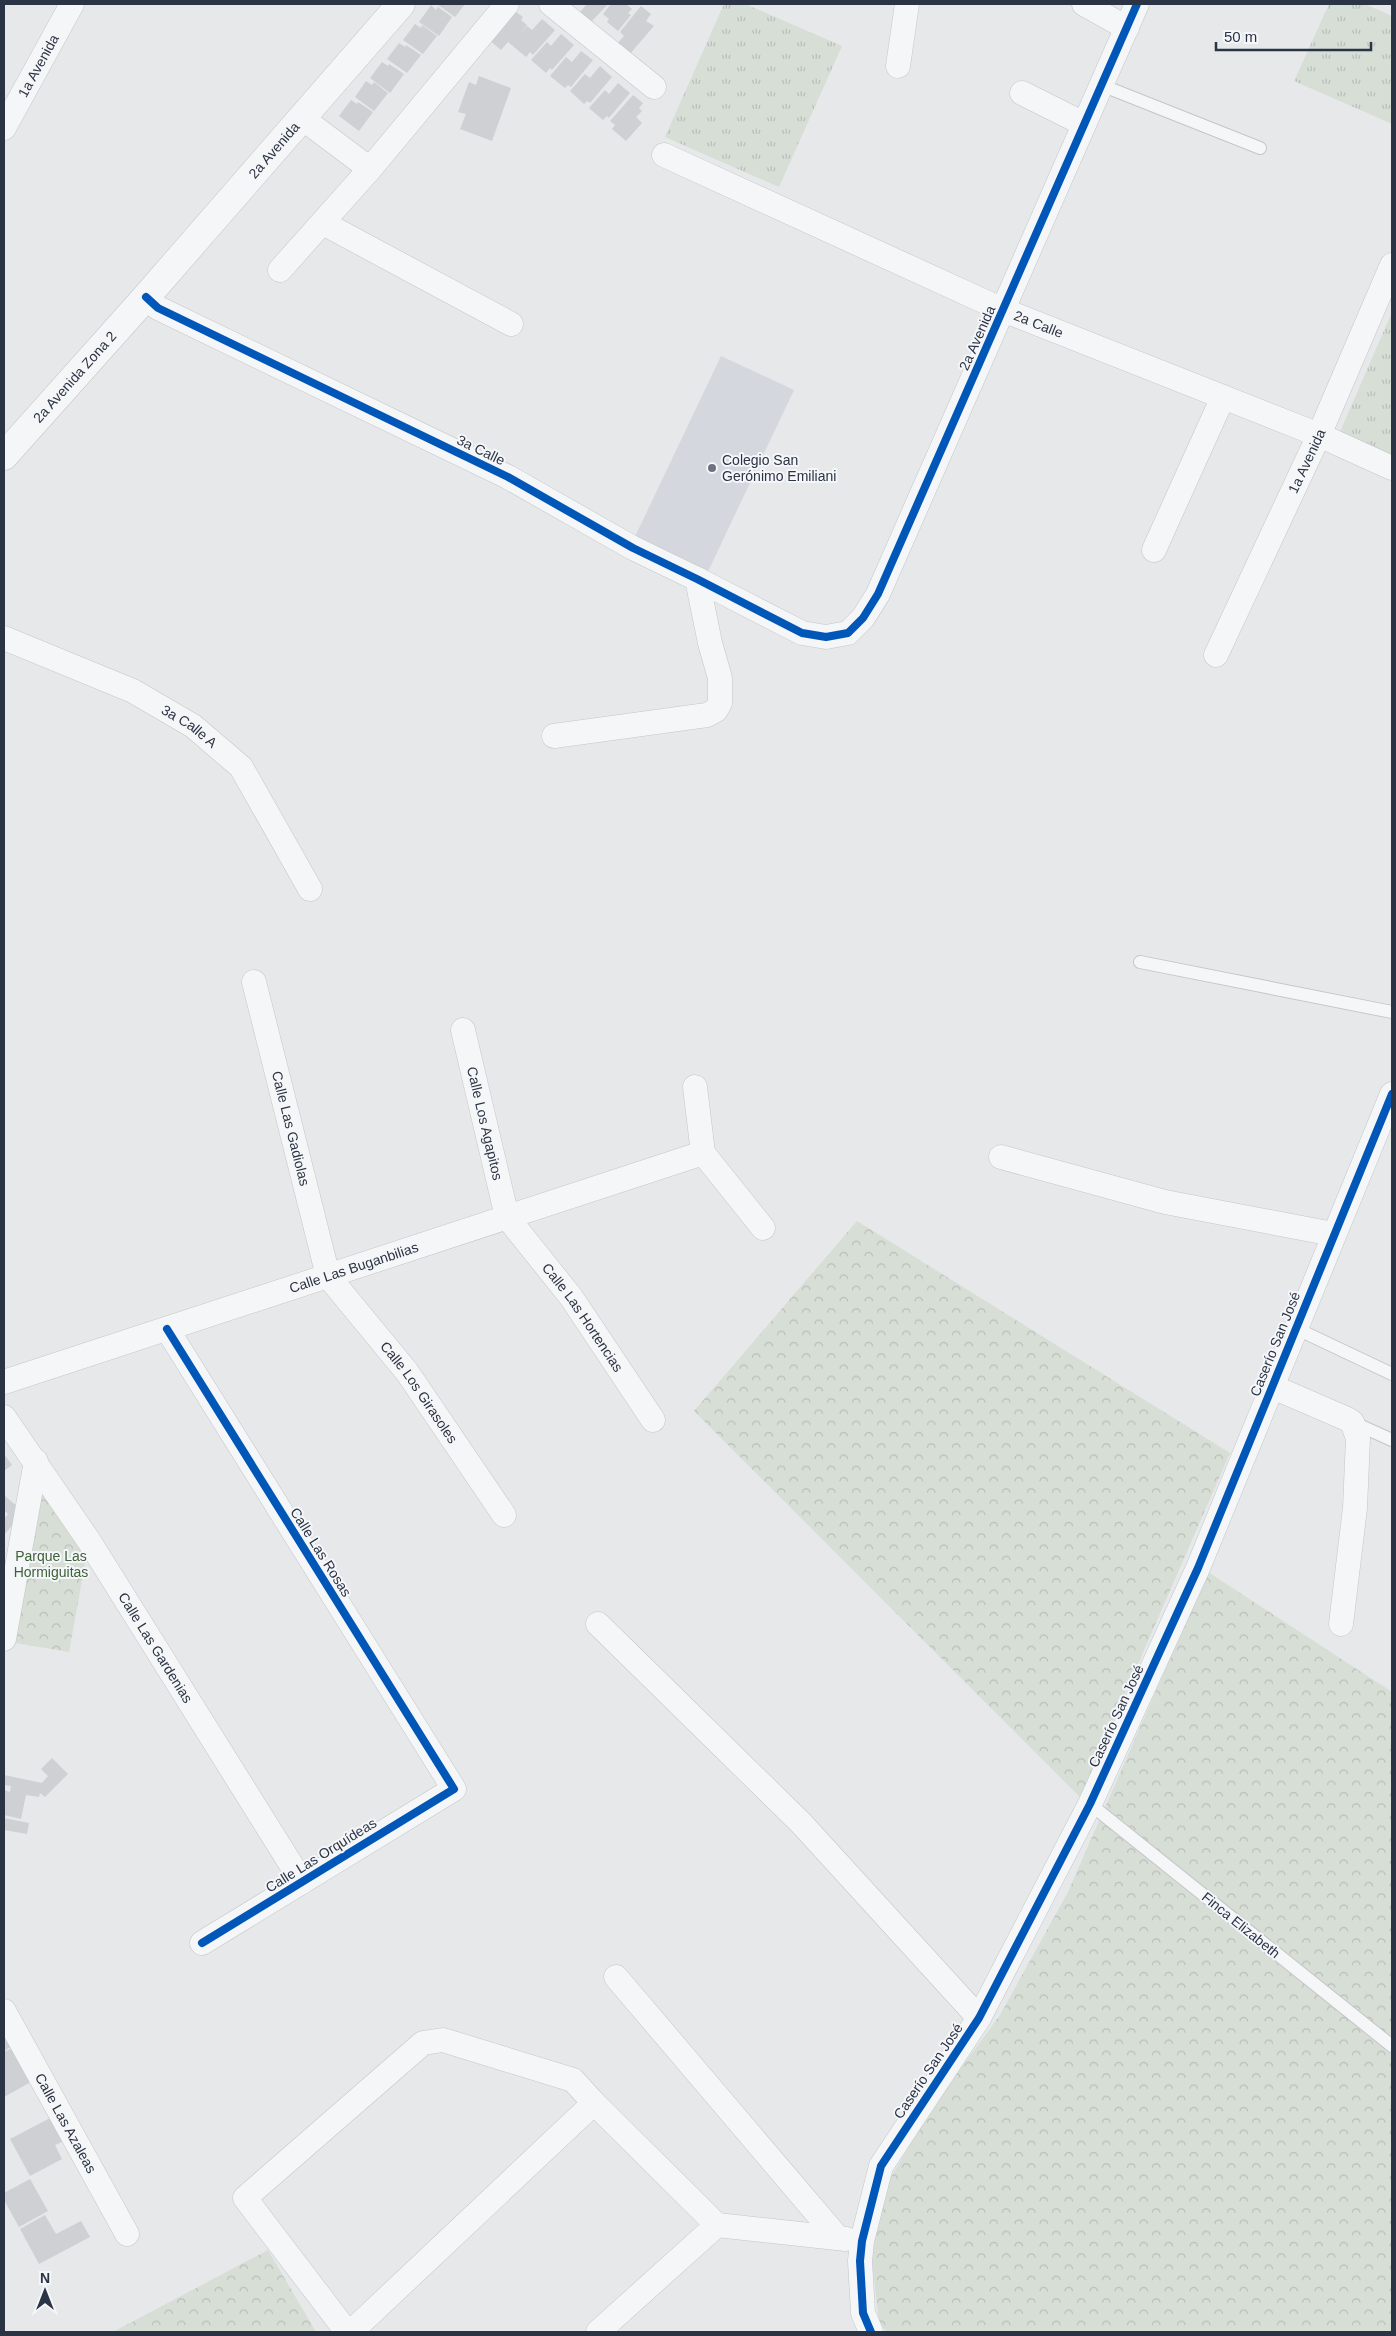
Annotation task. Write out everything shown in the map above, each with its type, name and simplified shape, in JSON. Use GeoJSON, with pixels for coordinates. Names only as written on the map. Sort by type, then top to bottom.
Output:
{"type":"FeatureCollection","features":[{"type":"Feature","properties":{"kind":"street","name":"1a Avenida"},"geometry":{"type":"LineString","coordinates":[[4,128],[72,4]]}},
{"type":"Feature","properties":{"kind":"street","name":"2a Avenida"},"geometry":{"type":"LineString","coordinates":[[146,297],[401,4]]}},
{"type":"Feature","properties":{"kind":"street"},"geometry":{"type":"LineString","coordinates":[[280,270],[323,224],[370,169],[507,4]]}},
{"type":"Feature","properties":{"kind":"street"},"geometry":{"type":"LineString","coordinates":[[551,4],[654,87]]}},
{"type":"Feature","properties":{"kind":"street"},"geometry":{"type":"LineString","coordinates":[[898,66],[907,4]]}},
{"type":"Feature","properties":{"kind":"street"},"geometry":{"type":"LineString","coordinates":[[1084,4],[1127,28]]}},
{"type":"Feature","properties":{"kind":"street","name":"2a Avenida"},"geometry":{"type":"LineString","coordinates":[[802,633],[826,637],[848,633],[863,618],[882,585],[1137,4]]}},
{"type":"Feature","properties":{"kind":"street"},"geometry":{"type":"LineString","coordinates":[[1022,93],[1084,124]]}},
{"type":"Feature","properties":{"kind":"street"},"geometry":{"type":"LineString","coordinates":[[302,118],[370,169]]}},
{"type":"Feature","properties":{"kind":"street","name":"2a Calle"},"geometry":{"type":"LineString","coordinates":[[664,155],[1004,310],[1319,435],[1392,468]]}},
{"type":"Feature","properties":{"kind":"street"},"geometry":{"type":"LineString","coordinates":[[323,224],[511,324]]}},
{"type":"Feature","properties":{"kind":"street","name":"1a Avenida"},"geometry":{"type":"LineString","coordinates":[[1216,655],[1319,435],[1392,265]]}},
{"type":"Feature","properties":{"kind":"street","name":"2a Avenida Zona 2"},"geometry":{"type":"LineString","coordinates":[[4,456],[146,297]]}},
{"type":"Feature","properties":{"kind":"street","name":"3a Calle"},"geometry":{"type":"LineString","coordinates":[[146,297],[158,308],[508,477],[633,548],[802,633]]}},
{"type":"Feature","properties":{"kind":"street"},"geometry":{"type":"LineString","coordinates":[[1154,550],[1223,397]]}},
{"type":"Feature","properties":{"kind":"street"},"geometry":{"type":"LineString","coordinates":[[554,736],[707,715],[716,710],[720,703],[720,678],[710,643],[697,579]]}},
{"type":"Feature","properties":{"kind":"street","name":"3a Calle A"},"geometry":{"type":"LineString","coordinates":[[4,638],[133,691],[193,726],[241,767],[310,889]]}},
{"type":"Feature","properties":{"kind":"street","name":"Calle Las Gadiolas"},"geometry":{"type":"LineString","coordinates":[[254,982],[328,1276]]}},
{"type":"Feature","properties":{"kind":"street","name":"Calle Los Agapitos"},"geometry":{"type":"LineString","coordinates":[[463,1030],[507,1218]]}},
{"type":"Feature","properties":{"kind":"street"},"geometry":{"type":"LineString","coordinates":[[695,1087],[703,1154],[763,1228]]}},
{"type":"Feature","properties":{"kind":"street","name":"Caserío San José"},"geometry":{"type":"LineString","coordinates":[[872,2332],[863,2313],[860,2261],[862,2240],[881,2166],[926,2095],[980,2018],[1090,1804],[1198,1568],[1333,1234],[1392,1094]]}},
{"type":"Feature","properties":{"kind":"street","name":"Calle Las Buganbilias"},"geometry":{"type":"LineString","coordinates":[[4,1382],[703,1154]]}},
{"type":"Feature","properties":{"kind":"street"},"geometry":{"type":"LineString","coordinates":[[1002,1156],[1165,1202],[1333,1234]]}},
{"type":"Feature","properties":{"kind":"street","name":"Calle Las Hortencias"},"geometry":{"type":"LineString","coordinates":[[507,1218],[571,1296],[653,1420]]}},
{"type":"Feature","properties":{"kind":"street","name":"Calle Los Girasoles"},"geometry":{"type":"LineString","coordinates":[[328,1276],[407,1372],[504,1515]]}},
{"type":"Feature","properties":{"kind":"street","name":"Calle Las Rosas"},"geometry":{"type":"LineString","coordinates":[[167,1329],[454,1788]]}},
{"type":"Feature","properties":{"kind":"street"},"geometry":{"type":"LineString","coordinates":[[1271,1386],[1352,1422],[1358,1438],[1355,1508],[1341,1624]]}},
{"type":"Feature","properties":{"kind":"street","name":"Calle Las Gardenias"},"geometry":{"type":"LineString","coordinates":[[4,1417],[90,1541],[302,1882]]}},
{"type":"Feature","properties":{"kind":"street"},"geometry":{"type":"LineString","coordinates":[[4,1639],[36,1461]]}},
{"type":"Feature","properties":{"kind":"street"},"geometry":{"type":"LineString","coordinates":[[598,1624],[801,1824],[980,2018]]}},
{"type":"Feature","properties":{"kind":"street","name":"Calle Las Orquídeas"},"geometry":{"type":"LineString","coordinates":[[202,1943],[454,1788]]}},
{"type":"Feature","properties":{"kind":"street"},"geometry":{"type":"LineString","coordinates":[[616,1977],[838,2238]]}},
{"type":"Feature","properties":{"kind":"street","name":"Calle Las Azaleas"},"geometry":{"type":"LineString","coordinates":[[4,2011],[127,2234]]}},
{"type":"Feature","properties":{"kind":"street"},"geometry":{"type":"LineString","coordinates":[[346,2332],[245,2198],[423,2043],[443,2040],[573,2080],[717,2226],[862,2240]]}},
{"type":"Feature","properties":{"kind":"street"},"geometry":{"type":"LineString","coordinates":[[351,2332],[594,2103]]}},
{"type":"Feature","properties":{"kind":"street"},"geometry":{"type":"LineString","coordinates":[[598,2332],[717,2226]]}},
{"type":"Feature","properties":{"kind":"lane"},"geometry":{"type":"LineString","coordinates":[[1101,85],[1260,148]]}},
{"type":"Feature","properties":{"kind":"lane"},"geometry":{"type":"LineString","coordinates":[[1140,962],[1392,1012]]}},
{"type":"Feature","properties":{"kind":"lane"},"geometry":{"type":"LineString","coordinates":[[1295,1328],[1392,1374]]}},
{"type":"Feature","properties":{"kind":"lane"},"geometry":{"type":"LineString","coordinates":[[1352,1422],[1392,1440]]}},
{"type":"Feature","properties":{"kind":"lane","name":"Finca Elizabeth"},"geometry":{"type":"LineString","coordinates":[[1090,1804],[1392,2046]]}},
{"type":"Feature","properties":{"kind":"shaded area","name":"Colegio San Gerónimo Emiliani"},"geometry":{"type":"Polygon","coordinates":[[[721,356],[794,390],[704,580],[631,545],[721,356]]]}},
{"type":"Feature","properties":{"kind":"green space"},"geometry":{"type":"Polygon","coordinates":[[[724,4],[745,4],[842,46],[779,187],[665,137],[724,4]]]}},
{"type":"Feature","properties":{"kind":"green space"},"geometry":{"type":"Polygon","coordinates":[[[1329,4],[1365,4],[1392,16],[1392,124],[1294,81],[1329,4]]]}},
{"type":"Feature","properties":{"kind":"green space"},"geometry":{"type":"Polygon","coordinates":[[[1392,312],[1392,455],[1340,432],[1392,312]]]}},
{"type":"Feature","properties":{"kind":"green space"},"geometry":{"type":"Polygon","coordinates":[[[857,1221],[1230,1453],[1080,1797],[694,1411],[857,1221]]]}},
{"type":"Feature","properties":{"kind":"green space","name":"Parque Las Hormiguitas"},"geometry":{"type":"Polygon","coordinates":[[[36,1461],[89,1541],[69,1652],[4,1641],[36,1461]]]}},
{"type":"Feature","properties":{"kind":"green space"},"geometry":{"type":"Polygon","coordinates":[[[1208,1572],[1392,1692],[1392,2332],[887,2332],[879,2323],[869,2234],[891,2177],[933,2106],[1000,2015],[1068,1892],[1208,1572]]]}},
{"type":"Feature","properties":{"kind":"green space"},"geometry":{"type":"Polygon","coordinates":[[[268,2250],[316,2332],[113,2332],[268,2250]]]}},
{"type":"Feature","properties":{"kind":"building"},"geometry":{"type":"Polygon","coordinates":[[[437,4],[465,4],[455,17],[437,4]]]}},
{"type":"Feature","properties":{"kind":"building"},"geometry":{"type":"Polygon","coordinates":[[[587,4],[608,4],[591,22],[580,12],[587,4]]]}},
{"type":"Feature","properties":{"kind":"building"},"geometry":{"type":"Polygon","coordinates":[[[611,4],[626,4],[632,9],[628,13],[631,15],[618,31],[607,22],[609,19],[603,14],[611,4]]]}},
{"type":"Feature","properties":{"kind":"building"},"geometry":{"type":"Polygon","coordinates":[[[431,5],[436,10],[438,7],[452,17],[439,36],[419,22],[431,5]]]}},
{"type":"Feature","properties":{"kind":"building"},"geometry":{"type":"Polygon","coordinates":[[[641,6],[651,14],[646,21],[654,26],[629,55],[616,45],[624,36],[620,32],[641,6]]]}},
{"type":"Feature","properties":{"kind":"building"},"geometry":{"type":"Polygon","coordinates":[[[512,9],[523,17],[521,20],[527,25],[517,37],[527,26],[532,30],[542,19],[555,30],[533,55],[530,52],[526,57],[508,42],[501,50],[488,39],[512,9]]]}},
{"type":"Feature","properties":{"kind":"building"},"geometry":{"type":"Polygon","coordinates":[[[415,24],[421,28],[422,25],[437,36],[423,54],[403,40],[415,24]]]}},
{"type":"Feature","properties":{"kind":"building"},"geometry":{"type":"Polygon","coordinates":[[[561,34],[574,45],[552,70],[550,68],[546,73],[531,60],[547,42],[551,46],[561,34]]]}},
{"type":"Feature","properties":{"kind":"building"},"geometry":{"type":"Polygon","coordinates":[[[399,43],[405,47],[406,45],[421,55],[407,73],[387,59],[399,43]]]}},
{"type":"Feature","properties":{"kind":"building"},"geometry":{"type":"Polygon","coordinates":[[[581,51],[593,60],[571,87],[568,85],[565,88],[550,76],[566,57],[572,62],[581,51]]]}},
{"type":"Feature","properties":{"kind":"building"},"geometry":{"type":"Polygon","coordinates":[[[382,62],[388,66],[389,64],[404,74],[390,93],[370,78],[382,62]]]}},
{"type":"Feature","properties":{"kind":"building"},"geometry":{"type":"Polygon","coordinates":[[[600,66],[612,77],[590,103],[587,101],[584,104],[570,91],[585,74],[590,78],[600,66]]]}},
{"type":"Feature","properties":{"kind":"building"},"geometry":{"type":"Polygon","coordinates":[[[479,76],[511,88],[492,141],[460,129],[466,114],[458,112],[469,82],[476,85],[479,76]]]}},
{"type":"Feature","properties":{"kind":"building"},"geometry":{"type":"Polygon","coordinates":[[[366,81],[372,85],[374,82],[388,93],[374,111],[355,97],[366,81]]]}},
{"type":"Feature","properties":{"kind":"building"},"geometry":{"type":"Polygon","coordinates":[[[618,83],[630,93],[609,118],[607,116],[603,120],[589,108],[605,90],[609,94],[618,83]]]}},
{"type":"Feature","properties":{"kind":"building"},"geometry":{"type":"Polygon","coordinates":[[[633,95],[643,103],[639,108],[642,111],[636,117],[642,123],[626,141],[612,129],[615,125],[610,121],[633,95]]]}},
{"type":"Feature","properties":{"kind":"building"},"geometry":{"type":"Polygon","coordinates":[[[351,100],[357,104],[358,102],[373,112],[359,131],[339,116],[351,100]]]}},
{"type":"Feature","properties":{"kind":"building"},"geometry":{"type":"Polygon","coordinates":[[[4,1454],[12,1465],[4,1471],[4,1454]]]}},
{"type":"Feature","properties":{"kind":"building"},"geometry":{"type":"Polygon","coordinates":[[[4,1495],[20,1509],[13,1518],[16,1521],[4,1535],[4,1519],[8,1514],[4,1510],[4,1495]]]}},
{"type":"Feature","properties":{"kind":"building"},"geometry":{"type":"Polygon","coordinates":[[[52,1758],[68,1774],[45,1797],[40,1793],[39,1797],[26,1795],[21,1819],[4,1815],[4,1790],[10,1792],[11,1786],[4,1785],[4,1775],[42,1783],[48,1776],[41,1769],[52,1758]]]}},
{"type":"Feature","properties":{"kind":"building"},"geometry":{"type":"Polygon","coordinates":[[[4,1818],[29,1823],[27,1834],[4,1830],[4,1818]]]}},
{"type":"Feature","properties":{"kind":"building"},"geometry":{"type":"Polygon","coordinates":[[[4,2033],[11,2047],[4,2051],[4,2033]]]}},
{"type":"Feature","properties":{"kind":"building"},"geometry":{"type":"Polygon","coordinates":[[[12,2048],[31,2082],[4,2097],[4,2052],[12,2048]]]}},
{"type":"Feature","properties":{"kind":"building"},"geometry":{"type":"Polygon","coordinates":[[[52,2117],[64,2141],[55,2145],[62,2159],[30,2176],[10,2139],[52,2117]]]}},
{"type":"Feature","properties":{"kind":"building"},"geometry":{"type":"Polygon","coordinates":[[[30,2179],[48,2211],[19,2227],[4,2200],[4,2193],[30,2179]]]}},
{"type":"Feature","properties":{"kind":"building"},"geometry":{"type":"Polygon","coordinates":[[[45,2215],[56,2234],[81,2221],[90,2237],[39,2264],[20,2229],[45,2215]]]}},
{"type":"Feature","properties":{"kind":"cycle path"},"geometry":{"type":"LineString","coordinates":[[146,297],[158,308],[508,477],[633,548],[802,633],[826,637],[848,633],[863,618],[878,594],[1137,4]]}},
{"type":"Feature","properties":{"kind":"cycle path"},"geometry":{"type":"LineString","coordinates":[[871,2332],[863,2313],[860,2261],[862,2241],[881,2166],[979,2018],[1090,1804],[1198,1568],[1392,1094]]}},
{"type":"Feature","properties":{"kind":"cycle path"},"geometry":{"type":"LineString","coordinates":[[167,1329],[454,1789],[202,1943]]}},
{"type":"Feature","properties":{"kind":"place","name":"Colegio San Gerónimo Emiliani"},"geometry":{"type":"Point","coordinates":[712,468]}}]}
